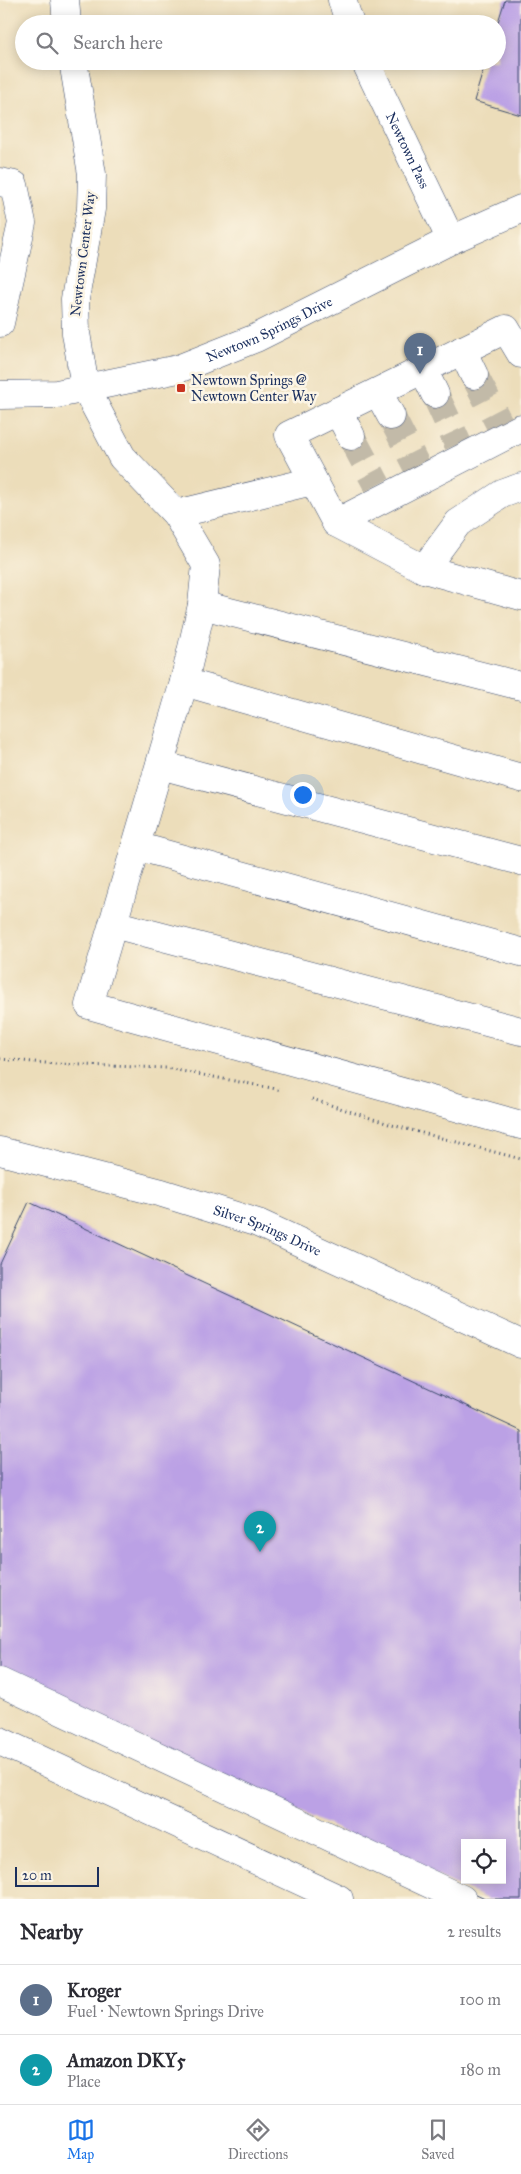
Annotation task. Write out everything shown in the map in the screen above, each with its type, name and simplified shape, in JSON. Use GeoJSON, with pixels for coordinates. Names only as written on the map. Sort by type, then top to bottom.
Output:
{"type":"FeatureCollection","features":[{"type":"Feature","properties":{"kind":"street"},"geometry":{"type":"LineString","coordinates":[[65,0],[66,15]]}},
{"type":"Feature","properties":{"kind":"street"},"geometry":{"type":"LineString","coordinates":[[342,0],[347,15]]}},
{"type":"Feature","properties":{"kind":"street","name":"Newtown Center Way"},"geometry":{"type":"LineString","coordinates":[[75,70],[92,174],[91,209],[75,299],[76,333],[85,387],[122,457],[176,514],[206,565],[202,605],[184,682],[89,1005],[521,1125]]}},
{"type":"Feature","properties":{"kind":"street","name":"Newtown Pass"},"geometry":{"type":"LineString","coordinates":[[369,70],[450,240]]}},
{"type":"Feature","properties":{"kind":"street"},"geometry":{"type":"LineString","coordinates":[[0,182],[14,185],[22,223],[0,323]]}},
{"type":"Feature","properties":{"kind":"street","name":"Newtown Springs Drive"},"geometry":{"type":"LineString","coordinates":[[0,395],[57,394],[178,369],[256,338],[450,240],[521,209]]}},
{"type":"Feature","properties":{"kind":"street"},"geometry":{"type":"LineString","coordinates":[[521,354],[506,329],[289,435],[336,523],[424,569],[521,596]]}},
{"type":"Feature","properties":{"kind":"street"},"geometry":{"type":"LineString","coordinates":[[462,350],[474,375]]}},
{"type":"Feature","properties":{"kind":"street"},"geometry":{"type":"LineString","coordinates":[[423,369],[435,394]]}},
{"type":"Feature","properties":{"kind":"street"},"geometry":{"type":"LineString","coordinates":[[378,392],[391,416]]}},
{"type":"Feature","properties":{"kind":"street"},"geometry":{"type":"LineString","coordinates":[[338,411],[351,436]]}},
{"type":"Feature","properties":{"kind":"street"},"geometry":{"type":"LineString","coordinates":[[336,523],[381,492],[421,473],[461,450],[508,429]]}},
{"type":"Feature","properties":{"kind":"street"},"geometry":{"type":"LineString","coordinates":[[176,514],[313,481]]}},
{"type":"Feature","properties":{"kind":"street"},"geometry":{"type":"LineString","coordinates":[[424,569],[458,523],[515,493]]}},
{"type":"Feature","properties":{"kind":"street"},"geometry":{"type":"LineString","coordinates":[[202,605],[521,686]]}},
{"type":"Feature","properties":{"kind":"street"},"geometry":{"type":"LineString","coordinates":[[184,682],[521,778]]}},
{"type":"Feature","properties":{"kind":"street"},"geometry":{"type":"LineString","coordinates":[[160,765],[521,860]]}},
{"type":"Feature","properties":{"kind":"street"},"geometry":{"type":"LineString","coordinates":[[136,846],[521,952]]}},
{"type":"Feature","properties":{"kind":"street"},"geometry":{"type":"LineString","coordinates":[[112,924],[521,1031]]}},
{"type":"Feature","properties":{"kind":"street","name":"Silver Springs Drive"},"geometry":{"type":"LineString","coordinates":[[0,1151],[162,1193],[258,1223],[521,1344]]}},
{"type":"Feature","properties":{"kind":"street"},"geometry":{"type":"LineString","coordinates":[[0,1682],[462,1899]]}},
{"type":"Feature","properties":{"kind":"street"},"geometry":{"type":"LineString","coordinates":[[0,1740],[339,1899]]}},
{"type":"Feature","properties":{"kind":"path"},"geometry":{"type":"LineString","coordinates":[[0,1059],[56,1064],[166,1068],[284,1091]]}},
{"type":"Feature","properties":{"kind":"path"},"geometry":{"type":"LineString","coordinates":[[303,1096],[392,1125],[521,1159]]}},
{"type":"Feature","properties":{"kind":"building"},"geometry":{"type":"Polygon","coordinates":[[[505,0],[521,0],[521,115],[474,101],[483,70],[506,70],[506,15],[500,15],[505,0]]]}},
{"type":"Feature","properties":{"kind":"building"},"geometry":{"type":"Polygon","coordinates":[[[29,1202],[521,1431],[521,1899],[487,1899],[0,1672],[0,1264],[29,1202]]]}},
{"type":"Feature","properties":{"kind":"tunnel"},"geometry":{"type":"LineString","coordinates":[[474,375],[499,423]]}},
{"type":"Feature","properties":{"kind":"tunnel"},"geometry":{"type":"LineString","coordinates":[[435,394],[458,444]]}},
{"type":"Feature","properties":{"kind":"tunnel"},"geometry":{"type":"LineString","coordinates":[[391,416],[418,469]]}},
{"type":"Feature","properties":{"kind":"tunnel"},"geometry":{"type":"LineString","coordinates":[[351,436],[377,485]]}},
{"type":"Feature","properties":{"kind":"place","name":"Kroger"},"geometry":{"type":"Point","coordinates":[420,374]}},
{"type":"Feature","properties":{"kind":"place","name":"Newtown Springs @ Newtown Center Way"},"geometry":{"type":"Point","coordinates":[181,388]}},
{"type":"Feature","properties":{"kind":"place","name":"Amazon DKY5"},"geometry":{"type":"Point","coordinates":[260,1552]}}]}
